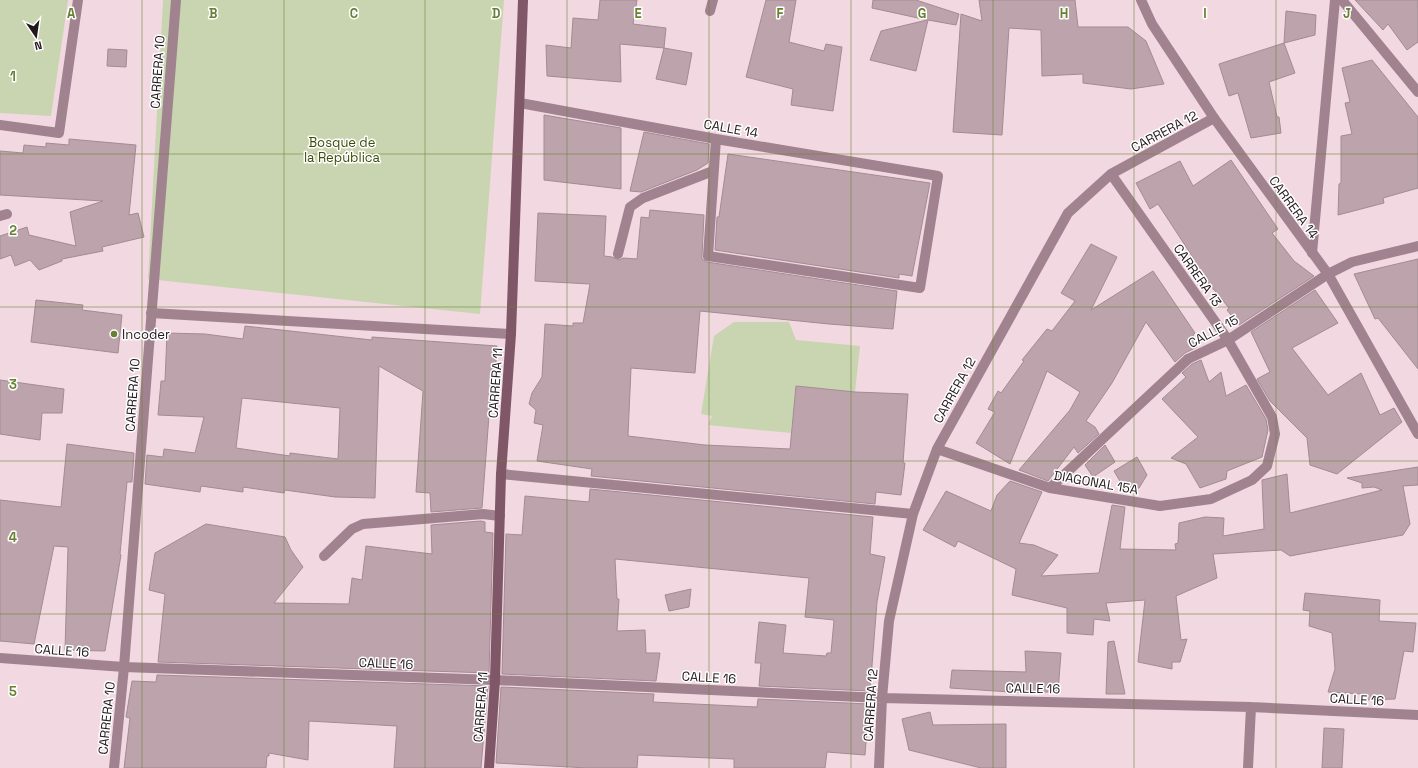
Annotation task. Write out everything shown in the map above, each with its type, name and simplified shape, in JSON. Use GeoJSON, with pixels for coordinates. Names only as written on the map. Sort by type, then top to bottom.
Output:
{"type":"FeatureCollection","features":[{"type":"Feature","properties":{"kind":"main road","name":"CARRERA 11"},"geometry":{"type":"LineString","coordinates":[[489,768],[495,680],[501,474],[511,334],[523,0]]}},
{"type":"Feature","properties":{"kind":"street"},"geometry":{"type":"LineString","coordinates":[[0,125],[59,133],[78,0]]}},
{"type":"Feature","properties":{"kind":"street","name":"CARRERA 10"},"geometry":{"type":"LineString","coordinates":[[114,768],[124,667],[176,0]]}},
{"type":"Feature","properties":{"kind":"street"},"geometry":{"type":"LineString","coordinates":[[710,11],[713,0]]}},
{"type":"Feature","properties":{"kind":"street","name":"CARRERA 14"},"geometry":{"type":"LineString","coordinates":[[1141,0],[1152,24],[1214,118],[1328,274],[1418,434]]}},
{"type":"Feature","properties":{"kind":"street"},"geometry":{"type":"LineString","coordinates":[[1312,253],[1335,0]]}},
{"type":"Feature","properties":{"kind":"street"},"geometry":{"type":"LineString","coordinates":[[1342,0],[1418,92]]}},
{"type":"Feature","properties":{"kind":"street","name":"CALLE 14"},"geometry":{"type":"LineString","coordinates":[[520,103],[716,139],[938,176],[920,288],[708,256],[713,170]]}},
{"type":"Feature","properties":{"kind":"street","name":"CARRERA 12"},"geometry":{"type":"LineString","coordinates":[[879,768],[882,698],[889,621],[913,514],[937,449],[1068,212],[1111,174],[1214,118]]}},
{"type":"Feature","properties":{"kind":"street"},"geometry":{"type":"LineString","coordinates":[[618,254],[630,207],[643,198],[713,170],[716,139]]}},
{"type":"Feature","properties":{"kind":"street","name":"CARRERA 13"},"geometry":{"type":"LineString","coordinates":[[1111,174],[1228,340],[1272,417],[1275,434],[1267,466],[1252,480]]}},
{"type":"Feature","properties":{"kind":"street","name":"CALLE 15"},"geometry":{"type":"LineString","coordinates":[[1050,488],[1188,359],[1228,340],[1328,274],[1352,262],[1418,246]]}},
{"type":"Feature","properties":{"kind":"street"},"geometry":{"type":"LineString","coordinates":[[151,313],[511,334]]}},
{"type":"Feature","properties":{"kind":"street","name":"DIAGONAL 15A"},"geometry":{"type":"LineString","coordinates":[[937,449],[1050,488],[1160,506],[1211,499],[1252,480]]}},
{"type":"Feature","properties":{"kind":"street"},"geometry":{"type":"LineString","coordinates":[[501,474],[913,514]]}},
{"type":"Feature","properties":{"kind":"street"},"geometry":{"type":"LineString","coordinates":[[324,556],[352,529],[363,524],[483,514],[500,516]]}},
{"type":"Feature","properties":{"kind":"street","name":"CALLE 16"},"geometry":{"type":"LineString","coordinates":[[0,658],[124,667],[495,680],[882,698],[1251,707],[1418,715]]}},
{"type":"Feature","properties":{"kind":"street"},"geometry":{"type":"LineString","coordinates":[[1248,768],[1251,707]]}},
{"type":"Feature","properties":{"kind":"green space"},"geometry":{"type":"Polygon","coordinates":[[[0,0],[68,0],[51,116],[0,113],[0,0]]]}},
{"type":"Feature","properties":{"kind":"green space","name":"Bosque de la República"},"geometry":{"type":"Polygon","coordinates":[[[163,0],[504,0],[480,314],[148,279],[163,0]]]}},
{"type":"Feature","properties":{"kind":"green space"},"geometry":{"type":"Polygon","coordinates":[[[734,322],[789,322],[796,340],[860,346],[855,392],[796,386],[791,433],[708,425],[712,416],[701,414],[714,336],[734,322]]]}},
{"type":"Feature","properties":{"kind":"building"},"geometry":{"type":"Polygon","coordinates":[[[600,0],[637,0],[633,24],[666,28],[664,48],[620,44],[621,82],[547,76],[546,45],[571,48],[573,18],[598,20],[600,0]]]}},
{"type":"Feature","properties":{"kind":"building"},"geometry":{"type":"Polygon","coordinates":[[[766,0],[796,0],[789,42],[824,51],[826,44],[842,47],[833,111],[791,105],[793,89],[746,77],[766,0]]]}},
{"type":"Feature","properties":{"kind":"building"},"geometry":{"type":"Polygon","coordinates":[[[873,0],[916,0],[959,14],[956,25],[928,20],[916,71],[870,60],[881,31],[927,20],[872,8],[873,0]]]}},
{"type":"Feature","properties":{"kind":"building"},"geometry":{"type":"Polygon","coordinates":[[[979,0],[1075,0],[1078,27],[1128,27],[1146,41],[1164,84],[1131,89],[1083,83],[1083,74],[1042,76],[1041,30],[1009,28],[1002,135],[953,132],[961,14],[982,21],[979,0]]]}},
{"type":"Feature","properties":{"kind":"building"},"geometry":{"type":"Polygon","coordinates":[[[1355,0],[1418,0],[1418,42],[1407,50],[1388,24],[1383,30],[1355,0]]]}},
{"type":"Feature","properties":{"kind":"building"},"geometry":{"type":"Polygon","coordinates":[[[1286,11],[1316,15],[1315,35],[1284,43],[1286,11]]]}},
{"type":"Feature","properties":{"kind":"building"},"geometry":{"type":"Polygon","coordinates":[[[1284,43],[1295,73],[1269,82],[1277,117],[1279,117],[1281,133],[1251,138],[1238,93],[1229,96],[1219,64],[1284,43]]]}},
{"type":"Feature","properties":{"kind":"building"},"geometry":{"type":"Polygon","coordinates":[[[664,48],[692,53],[686,85],[656,79],[664,48]]]}},
{"type":"Feature","properties":{"kind":"building"},"geometry":{"type":"Polygon","coordinates":[[[108,49],[127,50],[126,67],[107,66],[108,49]]]}},
{"type":"Feature","properties":{"kind":"building"},"geometry":{"type":"Polygon","coordinates":[[[1372,60],[1418,117],[1418,188],[1383,198],[1384,203],[1338,215],[1339,184],[1341,183],[1341,136],[1352,134],[1345,103],[1350,102],[1342,68],[1372,60]]]}},
{"type":"Feature","properties":{"kind":"building"},"geometry":{"type":"Polygon","coordinates":[[[544,115],[621,128],[621,189],[544,180],[544,115]]]}},
{"type":"Feature","properties":{"kind":"building"},"geometry":{"type":"Polygon","coordinates":[[[644,132],[709,144],[708,163],[697,170],[641,192],[630,191],[644,132]]]}},
{"type":"Feature","properties":{"kind":"building"},"geometry":{"type":"Polygon","coordinates":[[[69,139],[136,145],[129,215],[138,213],[144,237],[102,247],[103,251],[62,259],[62,261],[39,270],[30,260],[15,266],[11,255],[0,259],[0,236],[27,227],[29,235],[76,246],[70,212],[103,201],[0,195],[0,151],[23,153],[24,145],[46,147],[46,143],[69,145],[69,139]]]}},
{"type":"Feature","properties":{"kind":"building"},"geometry":{"type":"Polygon","coordinates":[[[728,154],[930,183],[912,276],[899,274],[899,278],[715,250],[717,217],[719,217],[728,154]]]}},
{"type":"Feature","properties":{"kind":"building"},"geometry":{"type":"Polygon","coordinates":[[[1231,160],[1278,229],[1272,233],[1294,261],[1314,276],[1239,325],[1227,310],[1229,308],[1191,262],[1194,259],[1158,204],[1150,209],[1136,183],[1180,161],[1193,186],[1231,160]]]}},
{"type":"Feature","properties":{"kind":"building"},"geometry":{"type":"Polygon","coordinates":[[[650,210],[704,215],[702,259],[707,262],[897,291],[893,329],[700,311],[695,373],[631,368],[628,436],[705,445],[790,449],[796,386],[855,392],[908,394],[903,463],[905,463],[901,495],[876,492],[875,504],[591,476],[592,469],[537,461],[543,425],[534,423],[536,410],[529,404],[532,393],[542,377],[545,324],[573,326],[573,323],[583,323],[590,284],[535,281],[538,213],[606,216],[604,256],[619,260],[623,258],[637,259],[641,217],[649,218],[650,210]]]}},
{"type":"Feature","properties":{"kind":"building"},"geometry":{"type":"Polygon","coordinates":[[[1091,244],[1117,257],[1091,310],[1153,271],[1195,333],[1193,335],[1197,347],[1185,353],[1175,362],[1146,322],[1112,383],[1086,421],[1095,427],[1099,434],[1078,453],[1074,447],[1048,481],[1019,470],[1070,410],[1080,392],[1047,371],[1010,464],[976,443],[995,412],[988,409],[998,391],[1001,393],[1024,361],[1022,360],[1047,329],[1052,331],[1075,301],[1061,293],[1091,244]]]}},
{"type":"Feature","properties":{"kind":"building"},"geometry":{"type":"Polygon","coordinates":[[[1418,259],[1418,369],[1378,318],[1375,319],[1354,274],[1418,259]]]}},
{"type":"Feature","properties":{"kind":"building"},"geometry":{"type":"Polygon","coordinates":[[[1315,290],[1338,323],[1292,348],[1328,395],[1361,373],[1380,415],[1394,408],[1402,422],[1337,474],[1310,465],[1307,438],[1270,401],[1257,379],[1270,372],[1251,332],[1315,290]]]}},
{"type":"Feature","properties":{"kind":"building"},"geometry":{"type":"Polygon","coordinates":[[[36,300],[83,305],[82,310],[122,315],[118,353],[31,342],[36,300]]]}},
{"type":"Feature","properties":{"kind":"building"},"geometry":{"type":"Polygon","coordinates":[[[245,326],[372,340],[372,337],[497,346],[495,376],[492,376],[482,508],[431,512],[430,493],[416,492],[423,391],[379,366],[375,498],[335,497],[285,490],[284,493],[243,487],[243,492],[201,486],[200,492],[145,484],[147,455],[163,457],[164,449],[195,453],[204,417],[158,415],[161,381],[165,381],[167,333],[205,334],[243,339],[245,326]],[[242,398],[236,448],[290,456],[290,453],[338,459],[340,408],[242,398]]]}},
{"type":"Feature","properties":{"kind":"building"},"geometry":{"type":"Polygon","coordinates":[[[1201,360],[1209,382],[1221,372],[1226,396],[1246,385],[1266,419],[1268,430],[1262,457],[1227,471],[1226,479],[1200,488],[1186,464],[1171,458],[1198,437],[1162,399],[1186,377],[1182,373],[1192,364],[1201,360]]]}},
{"type":"Feature","properties":{"kind":"building"},"geometry":{"type":"Polygon","coordinates":[[[0,380],[64,389],[62,413],[42,413],[40,440],[0,434],[0,380]]]}},
{"type":"Feature","properties":{"kind":"building"},"geometry":{"type":"Polygon","coordinates":[[[67,444],[134,453],[132,482],[127,482],[121,555],[105,651],[65,650],[68,547],[54,546],[34,644],[0,641],[0,500],[61,507],[67,444]]]}},
{"type":"Feature","properties":{"kind":"building"},"geometry":{"type":"Polygon","coordinates":[[[1105,445],[1115,462],[1093,477],[1085,465],[1105,445]]]}},
{"type":"Feature","properties":{"kind":"building"},"geometry":{"type":"Polygon","coordinates":[[[1137,457],[1147,475],[1139,488],[1124,488],[1114,471],[1137,457]]]}},
{"type":"Feature","properties":{"kind":"building"},"geometry":{"type":"Polygon","coordinates":[[[1418,467],[1418,485],[1403,486],[1410,524],[1403,535],[1290,556],[1281,550],[1213,554],[1217,578],[1176,596],[1181,640],[1187,639],[1180,662],[1172,662],[1172,669],[1138,662],[1145,600],[1106,603],[1110,621],[1094,619],[1093,635],[1067,633],[1067,608],[1012,595],[1016,569],[958,541],[955,547],[923,530],[946,491],[991,511],[997,495],[1010,481],[1042,492],[1019,543],[1034,545],[1058,555],[1041,576],[1099,573],[1112,505],[1125,507],[1120,549],[1176,550],[1175,544],[1178,543],[1179,523],[1205,517],[1224,518],[1223,536],[1264,529],[1262,480],[1287,474],[1290,513],[1382,490],[1374,487],[1362,488],[1362,483],[1347,478],[1418,467]]]}},
{"type":"Feature","properties":{"kind":"building"},"geometry":{"type":"Polygon","coordinates":[[[590,489],[873,517],[870,554],[885,557],[877,602],[870,691],[759,686],[761,663],[755,663],[759,622],[786,625],[783,653],[826,656],[827,653],[831,653],[834,620],[805,617],[809,578],[615,559],[617,599],[619,599],[617,631],[645,630],[646,653],[660,653],[656,681],[502,674],[506,534],[522,535],[525,496],[589,502],[590,489]]]}},
{"type":"Feature","properties":{"kind":"building"},"geometry":{"type":"Polygon","coordinates":[[[481,521],[485,522],[485,532],[493,533],[489,673],[158,662],[165,594],[149,590],[155,553],[206,524],[285,537],[291,550],[303,567],[274,603],[349,604],[352,578],[362,580],[366,546],[432,554],[431,525],[481,521]]]}},
{"type":"Feature","properties":{"kind":"building"},"geometry":{"type":"Polygon","coordinates":[[[691,589],[689,607],[669,611],[665,595],[691,589]]]}},
{"type":"Feature","properties":{"kind":"building"},"geometry":{"type":"Polygon","coordinates":[[[1305,593],[1380,600],[1379,621],[1416,623],[1413,652],[1404,651],[1395,699],[1362,700],[1363,694],[1328,692],[1335,669],[1332,633],[1309,626],[1310,611],[1303,610],[1305,593]]]}},
{"type":"Feature","properties":{"kind":"building"},"geometry":{"type":"Polygon","coordinates":[[[1114,641],[1125,694],[1106,694],[1108,642],[1114,641]]]}},
{"type":"Feature","properties":{"kind":"building"},"geometry":{"type":"Polygon","coordinates":[[[1025,651],[1061,653],[1058,692],[1010,692],[950,688],[952,670],[1026,672],[1025,651]]]}},
{"type":"Feature","properties":{"kind":"building"},"geometry":{"type":"Polygon","coordinates":[[[157,675],[488,686],[481,768],[394,768],[397,726],[309,721],[308,760],[269,753],[269,756],[267,756],[266,768],[124,768],[130,718],[126,717],[132,681],[156,682],[157,675]]]}},
{"type":"Feature","properties":{"kind":"building"},"geometry":{"type":"Polygon","coordinates":[[[501,687],[654,694],[653,702],[757,707],[758,699],[869,704],[865,755],[827,752],[825,768],[734,768],[734,759],[638,755],[637,768],[588,768],[496,763],[501,687]]]}},
{"type":"Feature","properties":{"kind":"building"},"geometry":{"type":"Polygon","coordinates":[[[930,712],[933,725],[1006,724],[1006,768],[981,768],[909,750],[902,719],[930,712]]]}},
{"type":"Feature","properties":{"kind":"building"},"geometry":{"type":"Polygon","coordinates":[[[1324,728],[1344,729],[1342,768],[1322,768],[1324,728]]]}},
{"type":"Feature","properties":{"kind":"place","name":"Incoder"},"geometry":{"type":"Point","coordinates":[114,334]}}]}
